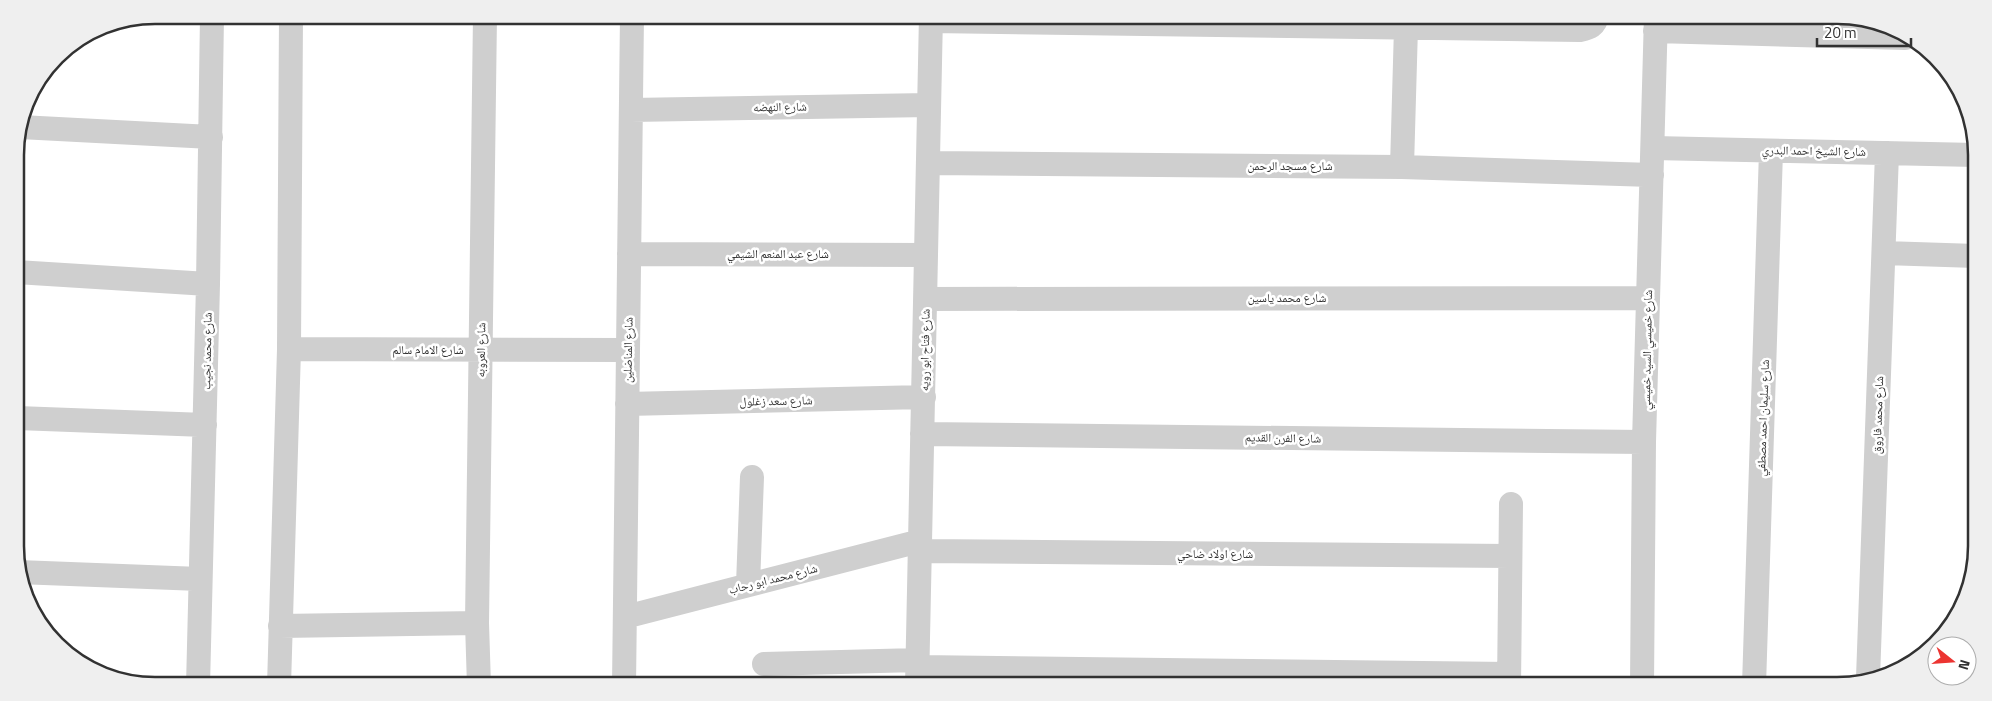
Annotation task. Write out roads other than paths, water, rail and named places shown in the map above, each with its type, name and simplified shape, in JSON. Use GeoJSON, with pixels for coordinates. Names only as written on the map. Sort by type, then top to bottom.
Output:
{"type":"FeatureCollection","features":[{"type":"Feature","properties":{"kind":"street","name":"شارع محمد نجيب"},"geometry":{"type":"LineString","coordinates":[[198,677],[208,284],[212,24]]}},
{"type":"Feature","properties":{"kind":"street"},"geometry":{"type":"LineString","coordinates":[[279,677],[289,349],[291,24]]}},
{"type":"Feature","properties":{"kind":"street","name":"شارع العروبه"},"geometry":{"type":"LineString","coordinates":[[479,677],[477,623],[485,24]]}},
{"type":"Feature","properties":{"kind":"street","name":"شارع المناضلين"},"geometry":{"type":"LineString","coordinates":[[624,677],[632,24]]}},
{"type":"Feature","properties":{"kind":"street","name":"شارع فتاح ابو رويه"},"geometry":{"type":"LineString","coordinates":[[918,671],[931,24]]}},
{"type":"Feature","properties":{"kind":"street"},"geometry":{"type":"LineString","coordinates":[[1346,24],[1580,30],[1595,24]]}},
{"type":"Feature","properties":{"kind":"street","name":"شارع خميسي السيد خميسي"},"geometry":{"type":"LineString","coordinates":[[1642,677],[1644,442],[1656,24]]}},
{"type":"Feature","properties":{"kind":"street"},"geometry":{"type":"LineString","coordinates":[[1673,24],[1896,37]]}},
{"type":"Feature","properties":{"kind":"street"},"geometry":{"type":"LineString","coordinates":[[1402,166],[1406,27]]}},
{"type":"Feature","properties":{"kind":"street","name":"شارع النهضه"},"geometry":{"type":"LineString","coordinates":[[631,110],[929,105]]}},
{"type":"Feature","properties":{"kind":"street"},"geometry":{"type":"LineString","coordinates":[[26,127],[210,137]]}},
{"type":"Feature","properties":{"kind":"street","name":"شارع الشيخ احمد البدري"},"geometry":{"type":"LineString","coordinates":[[1653,148],[1968,155]]}},
{"type":"Feature","properties":{"kind":"street","name":"شارع سليمان احمد مصطفي"},"geometry":{"type":"LineString","coordinates":[[1754,677],[1772,151]]}},
{"type":"Feature","properties":{"kind":"street","name":"شارع محمد فاروق"},"geometry":{"type":"LineString","coordinates":[[1868,674],[1887,153]]}},
{"type":"Feature","properties":{"kind":"street","name":"شارع مسجد الرحمن"},"geometry":{"type":"LineString","coordinates":[[928,163],[1402,166],[1652,175]]}},
{"type":"Feature","properties":{"kind":"street"},"geometry":{"type":"LineString","coordinates":[[1884,253],[1968,256]]}},
{"type":"Feature","properties":{"kind":"street","name":"شارع عبد المنعم الشيمي"},"geometry":{"type":"LineString","coordinates":[[629,254],[926,255]]}},
{"type":"Feature","properties":{"kind":"street"},"geometry":{"type":"LineString","coordinates":[[24,272],[208,284]]}},
{"type":"Feature","properties":{"kind":"street","name":"شارع محمد ياسين"},"geometry":{"type":"LineString","coordinates":[[926,299],[1648,298]]}},
{"type":"Feature","properties":{"kind":"street","name":"شارع الامام سالم"},"geometry":{"type":"LineString","coordinates":[[289,349],[628,350]]}},
{"type":"Feature","properties":{"kind":"street","name":"شارع سعد زغلول"},"geometry":{"type":"LineString","coordinates":[[627,404],[924,397]]}},
{"type":"Feature","properties":{"kind":"street"},"geometry":{"type":"LineString","coordinates":[[24,418],[205,426]]}},
{"type":"Feature","properties":{"kind":"street","name":"شارع الفرن القديم"},"geometry":{"type":"LineString","coordinates":[[922,434],[1644,442]]}},
{"type":"Feature","properties":{"kind":"street"},"geometry":{"type":"LineString","coordinates":[[748,585],[752,477]]}},
{"type":"Feature","properties":{"kind":"street"},"geometry":{"type":"LineString","coordinates":[[1509,677],[1511,504]]}},
{"type":"Feature","properties":{"kind":"street","name":"شارع محمد ابو رحاب"},"geometry":{"type":"LineString","coordinates":[[625,617],[748,585],[920,546]]}},
{"type":"Feature","properties":{"kind":"street","name":"شارع اولاد ضاحي"},"geometry":{"type":"LineString","coordinates":[[920,546],[1510,556]]}},
{"type":"Feature","properties":{"kind":"street"},"geometry":{"type":"LineString","coordinates":[[26,572],[200,578]]}},
{"type":"Feature","properties":{"kind":"street"},"geometry":{"type":"LineString","coordinates":[[280,626],[477,623]]}},
{"type":"Feature","properties":{"kind":"street"},"geometry":{"type":"LineString","coordinates":[[764,664],[918,671],[1312,677]]}}]}
